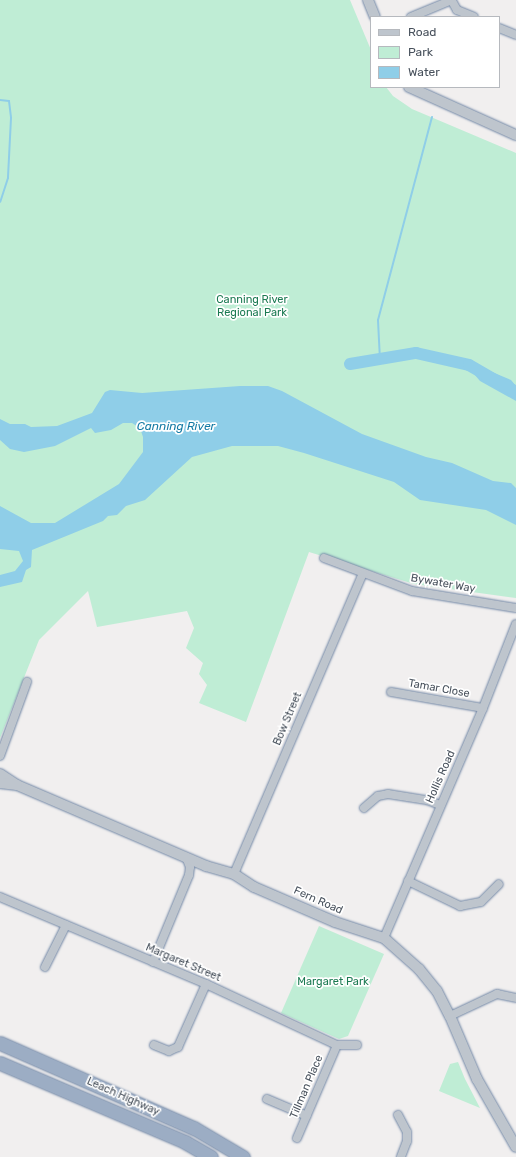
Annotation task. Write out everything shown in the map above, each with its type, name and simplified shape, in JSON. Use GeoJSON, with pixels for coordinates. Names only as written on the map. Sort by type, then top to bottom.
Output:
{"type":"FeatureCollection","features":[{"type":"Feature","properties":{"kind":"highway","name":"Leach Highway"},"geometry":{"type":"LineString","coordinates":[[0,1043],[194,1128],[240,1155]]}},
{"type":"Feature","properties":{"kind":"highway","name":"Leach Highway"},"geometry":{"type":"LineString","coordinates":[[0,1063],[185,1142],[211,1157]]}},
{"type":"Feature","properties":{"kind":"street"},"geometry":{"type":"LineString","coordinates":[[368,0],[375,16]]}},
{"type":"Feature","properties":{"kind":"street"},"geometry":{"type":"LineString","coordinates":[[414,16],[452,1],[457,10],[472,16]]}},
{"type":"Feature","properties":{"kind":"street"},"geometry":{"type":"LineString","coordinates":[[500,28],[516,35]]}},
{"type":"Feature","properties":{"kind":"street"},"geometry":{"type":"LineString","coordinates":[[411,88],[516,135]]}},
{"type":"Feature","properties":{"kind":"street","name":"Bywater Way"},"geometry":{"type":"LineString","coordinates":[[324,558],[412,591],[516,608]]}},
{"type":"Feature","properties":{"kind":"street","name":"Bow Street"},"geometry":{"type":"LineString","coordinates":[[234,874],[363,573]]}},
{"type":"Feature","properties":{"kind":"street","name":"Hollis Road"},"geometry":{"type":"LineString","coordinates":[[384,938],[483,708],[516,624]]}},
{"type":"Feature","properties":{"kind":"street"},"geometry":{"type":"LineString","coordinates":[[0,756],[0,751],[27,682]]}},
{"type":"Feature","properties":{"kind":"street","name":"Tamar Close"},"geometry":{"type":"LineString","coordinates":[[391,692],[483,708]]}},
{"type":"Feature","properties":{"kind":"street","name":"Fern Road"},"geometry":{"type":"LineString","coordinates":[[0,774],[18,785],[186,857],[234,874],[254,887],[345,926],[384,938],[424,974],[437,991],[450,1016],[477,1080],[514,1146],[516,1157]]}},
{"type":"Feature","properties":{"kind":"street","name":"Fern Road"},"geometry":{"type":"LineString","coordinates":[[0,783],[18,785]]}},
{"type":"Feature","properties":{"kind":"street"},"geometry":{"type":"LineString","coordinates":[[364,808],[378,796],[388,794],[427,800],[440,805]]}},
{"type":"Feature","properties":{"kind":"street"},"geometry":{"type":"LineString","coordinates":[[153,962],[189,875],[190,867],[186,857]]}},
{"type":"Feature","properties":{"kind":"street"},"geometry":{"type":"LineString","coordinates":[[408,881],[460,906],[481,902],[499,884]]}},
{"type":"Feature","properties":{"kind":"street","name":"Margaret Street"},"geometry":{"type":"LineString","coordinates":[[0,897],[206,984],[337,1045],[356,1045]]}},
{"type":"Feature","properties":{"kind":"street"},"geometry":{"type":"LineString","coordinates":[[45,967],[66,925]]}},
{"type":"Feature","properties":{"kind":"street"},"geometry":{"type":"LineString","coordinates":[[154,1044],[169,1051],[178,1048],[206,984]]}},
{"type":"Feature","properties":{"kind":"street"},"geometry":{"type":"LineString","coordinates":[[450,1016],[497,994],[516,998]]}},
{"type":"Feature","properties":{"kind":"street","name":"Tillman Place"},"geometry":{"type":"LineString","coordinates":[[297,1138],[337,1045]]}},
{"type":"Feature","properties":{"kind":"street"},"geometry":{"type":"LineString","coordinates":[[267,1099],[307,1116]]}},
{"type":"Feature","properties":{"kind":"street"},"geometry":{"type":"LineString","coordinates":[[398,1114],[407,1132],[408,1141],[401,1157]]}},
{"type":"Feature","properties":{"kind":"green space","name":"Canning River Regional Park"},"geometry":{"type":"Polygon","coordinates":[[[0,0],[350,0],[370,48],[370,88],[387,88],[393,96],[412,109],[516,153],[516,598],[414,584],[309,552],[246,722],[199,703],[207,685],[199,674],[203,663],[186,648],[194,628],[187,611],[97,627],[88,591],[39,640],[0,738],[0,0]]]}},
{"type":"Feature","properties":{"kind":"green space","name":"Margaret Park"},"geometry":{"type":"Polygon","coordinates":[[[319,926],[384,954],[348,1036],[339,1039],[281,1013],[319,926]]]}},
{"type":"Feature","properties":{"kind":"green space"},"geometry":{"type":"Polygon","coordinates":[[[458,1062],[480,1108],[439,1091],[450,1064],[458,1062]]]}},
{"type":"Feature","properties":{"kind":"water"},"geometry":{"type":"Polygon","coordinates":[[[480,367],[511,380],[516,386],[516,401],[480,381],[474,374],[475,368],[480,367]]]}},
{"type":"Feature","properties":{"kind":"water","name":"Canning River"},"geometry":{"type":"Polygon","coordinates":[[[240,386],[268,386],[282,391],[362,434],[426,457],[452,463],[493,481],[511,483],[516,488],[516,525],[486,510],[420,500],[394,482],[304,453],[278,446],[232,446],[192,457],[145,500],[126,506],[117,515],[108,516],[103,521],[32,550],[31,567],[26,570],[22,582],[0,587],[0,575],[15,571],[23,561],[19,551],[0,549],[0,506],[31,523],[55,523],[119,484],[143,452],[143,437],[140,428],[132,423],[123,423],[111,430],[95,433],[91,428],[55,446],[24,452],[10,449],[0,440],[0,419],[10,424],[25,424],[31,427],[57,426],[92,413],[105,392],[110,390],[142,393],[240,386]]]}},
{"type":"Feature","properties":{"kind":"waterway"},"geometry":{"type":"LineString","coordinates":[[0,100],[9,101],[11,118],[8,178],[0,202]]}},
{"type":"Feature","properties":{"kind":"waterway"},"geometry":{"type":"LineString","coordinates":[[380,360],[378,320],[432,117]]}},
{"type":"Feature","properties":{"kind":"waterway"},"geometry":{"type":"LineString","coordinates":[[350,364],[416,353],[469,365],[516,392]]}}]}
